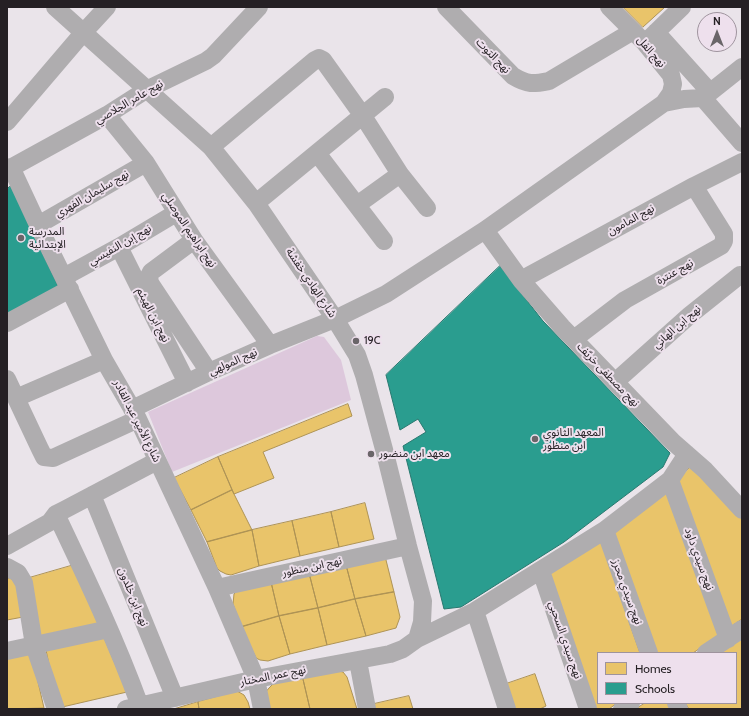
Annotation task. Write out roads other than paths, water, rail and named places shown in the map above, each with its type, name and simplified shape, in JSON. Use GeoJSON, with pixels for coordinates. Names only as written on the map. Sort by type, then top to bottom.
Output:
{"type":"FeatureCollection","features":[{"type":"Feature","properties":{"kind":"street","name":"شارع الهادي خفشة"},"geometry":{"type":"LineString","coordinates":[[55,7],[211,148],[256,203],[335,319],[357,355],[364,375],[385,453],[423,602],[422,622],[417,638]]}},
{"type":"Feature","properties":{"kind":"street"},"geometry":{"type":"LineString","coordinates":[[7,122],[107,7]]}},
{"type":"Feature","properties":{"kind":"street","name":"نهج عامر الجلاصي"},"geometry":{"type":"LineString","coordinates":[[9,168],[107,115],[146,90],[196,67],[213,56],[259,7]]}},
{"type":"Feature","properties":{"kind":"street","name":"نهج التوت"},"geometry":{"type":"LineString","coordinates":[[446,7],[513,76],[525,83],[549,81],[644,35],[682,7]]}},
{"type":"Feature","properties":{"kind":"street","name":"نهج الفل"},"geometry":{"type":"LineString","coordinates":[[609,7],[644,35],[671,75],[673,84],[671,93],[664,103]]}},
{"type":"Feature","properties":{"kind":"street"},"geometry":{"type":"LineString","coordinates":[[644,35],[707,95],[741,141]]}},
{"type":"Feature","properties":{"kind":"street"},"geometry":{"type":"LineString","coordinates":[[211,148],[319,58],[323,60],[363,116],[400,174],[427,208]]}},
{"type":"Feature","properties":{"kind":"street"},"geometry":{"type":"LineString","coordinates":[[664,103],[707,95],[742,67]]}},
{"type":"Feature","properties":{"kind":"street"},"geometry":{"type":"LineString","coordinates":[[256,203],[385,98]]}},
{"type":"Feature","properties":{"kind":"street","name":"نهج المولهي"},"geometry":{"type":"LineString","coordinates":[[16,398],[44,456],[52,458],[135,414],[187,383],[209,372],[270,345],[335,319],[386,294],[485,230],[664,103]]}},
{"type":"Feature","properties":{"kind":"street","name":"نهج ابراهيم الموصلي"},"geometry":{"type":"LineString","coordinates":[[107,115],[146,163],[194,240],[270,345]]}},
{"type":"Feature","properties":{"kind":"street"},"geometry":{"type":"LineString","coordinates":[[317,153],[384,241]]}},
{"type":"Feature","properties":{"kind":"street","name":"نهج المامون"},"geometry":{"type":"LineString","coordinates":[[521,280],[694,186],[742,162]]}},
{"type":"Feature","properties":{"kind":"street","name":"نهج سليمان الفهري"},"geometry":{"type":"LineString","coordinates":[[38,225],[146,163]]}},
{"type":"Feature","properties":{"kind":"street","name":"شارع الأمير عبد القادر"},"geometry":{"type":"LineString","coordinates":[[9,168],[104,360],[135,414],[217,588],[256,679],[262,709]]}},
{"type":"Feature","properties":{"kind":"street"},"geometry":{"type":"LineString","coordinates":[[357,205],[400,174]]}},
{"type":"Feature","properties":{"kind":"street","name":"نهج عنترة"},"geometry":{"type":"LineString","coordinates":[[574,339],[625,300],[722,246],[724,234],[694,186]]}},
{"type":"Feature","properties":{"kind":"street","name":"نهج إبن النفيسي"},"geometry":{"type":"LineString","coordinates":[[7,323],[119,247],[176,213]]}},
{"type":"Feature","properties":{"kind":"street","name":"نهج مصطفى خريّف"},"geometry":{"type":"LineString","coordinates":[[485,230],[521,280],[574,339],[673,442],[705,470],[742,510]]}},
{"type":"Feature","properties":{"kind":"street"},"geometry":{"type":"LineString","coordinates":[[194,240],[151,272],[149,276],[150,283],[209,372]]}},
{"type":"Feature","properties":{"kind":"street","name":"نهج ابن الهيثم"},"geometry":{"type":"LineString","coordinates":[[119,247],[187,383]]}},
{"type":"Feature","properties":{"kind":"street","name":"نهج ابن الهاني"},"geometry":{"type":"LineString","coordinates":[[615,382],[690,314],[740,275]]}},
{"type":"Feature","properties":{"kind":"street"},"geometry":{"type":"LineString","coordinates":[[7,379],[16,398],[104,360]]}},
{"type":"Feature","properties":{"kind":"street","name":"نهج عمر المختار"},"geometry":{"type":"LineString","coordinates":[[139,707],[256,679],[358,661],[390,654],[403,649],[417,638],[475,611],[605,530],[670,480],[687,454]]}},
{"type":"Feature","properties":{"kind":"street"},"geometry":{"type":"LineString","coordinates":[[7,546],[50,522],[56,514],[158,462]]}},
{"type":"Feature","properties":{"kind":"street","name":"نهج سيدي داود"},"geometry":{"type":"LineString","coordinates":[[670,480],[735,634]]}},
{"type":"Feature","properties":{"kind":"street","name":"نهج ابن خلدون"},"geometry":{"type":"LineString","coordinates":[[92,495],[175,698]]}},
{"type":"Feature","properties":{"kind":"street"},"geometry":{"type":"LineString","coordinates":[[56,514],[125,666],[139,707]]}},
{"type":"Feature","properties":{"kind":"street","name":"نهج سيدي محرز"},"geometry":{"type":"LineString","coordinates":[[605,530],[649,652]]}},
{"type":"Feature","properties":{"kind":"street","name":"نهج ابن منظور"},"geometry":{"type":"LineString","coordinates":[[217,588],[408,546]]}},
{"type":"Feature","properties":{"kind":"street"},"geometry":{"type":"LineString","coordinates":[[7,567],[18,573],[24,583],[34,645],[56,709]]}},
{"type":"Feature","properties":{"kind":"street","name":"نهج سيدي السحبي"},"geometry":{"type":"LineString","coordinates":[[541,571],[588,709]]}},
{"type":"Feature","properties":{"kind":"street"},"geometry":{"type":"LineString","coordinates":[[475,611],[507,709]]}},
{"type":"Feature","properties":{"kind":"street"},"geometry":{"type":"LineString","coordinates":[[7,651],[109,629]]}},
{"type":"Feature","properties":{"kind":"street"},"geometry":{"type":"LineString","coordinates":[[708,652],[735,634]]}},
{"type":"Feature","properties":{"kind":"street"},"geometry":{"type":"LineString","coordinates":[[358,661],[368,709]]}},
{"type":"Feature","properties":{"kind":"place","name":"المدرسة الإبتدائية"},"geometry":{"type":"Point","coordinates":[21,238]}},
{"type":"Feature","properties":{"kind":"place","name":"19C"},"geometry":{"type":"Point","coordinates":[356,341]}},
{"type":"Feature","properties":{"kind":"place","name":"المعهد الثانوي ابن منظور"},"geometry":{"type":"Point","coordinates":[535,439]}},
{"type":"Feature","properties":{"kind":"place","name":"معهد ابن منضور"},"geometry":{"type":"Point","coordinates":[371,454]}}]}
